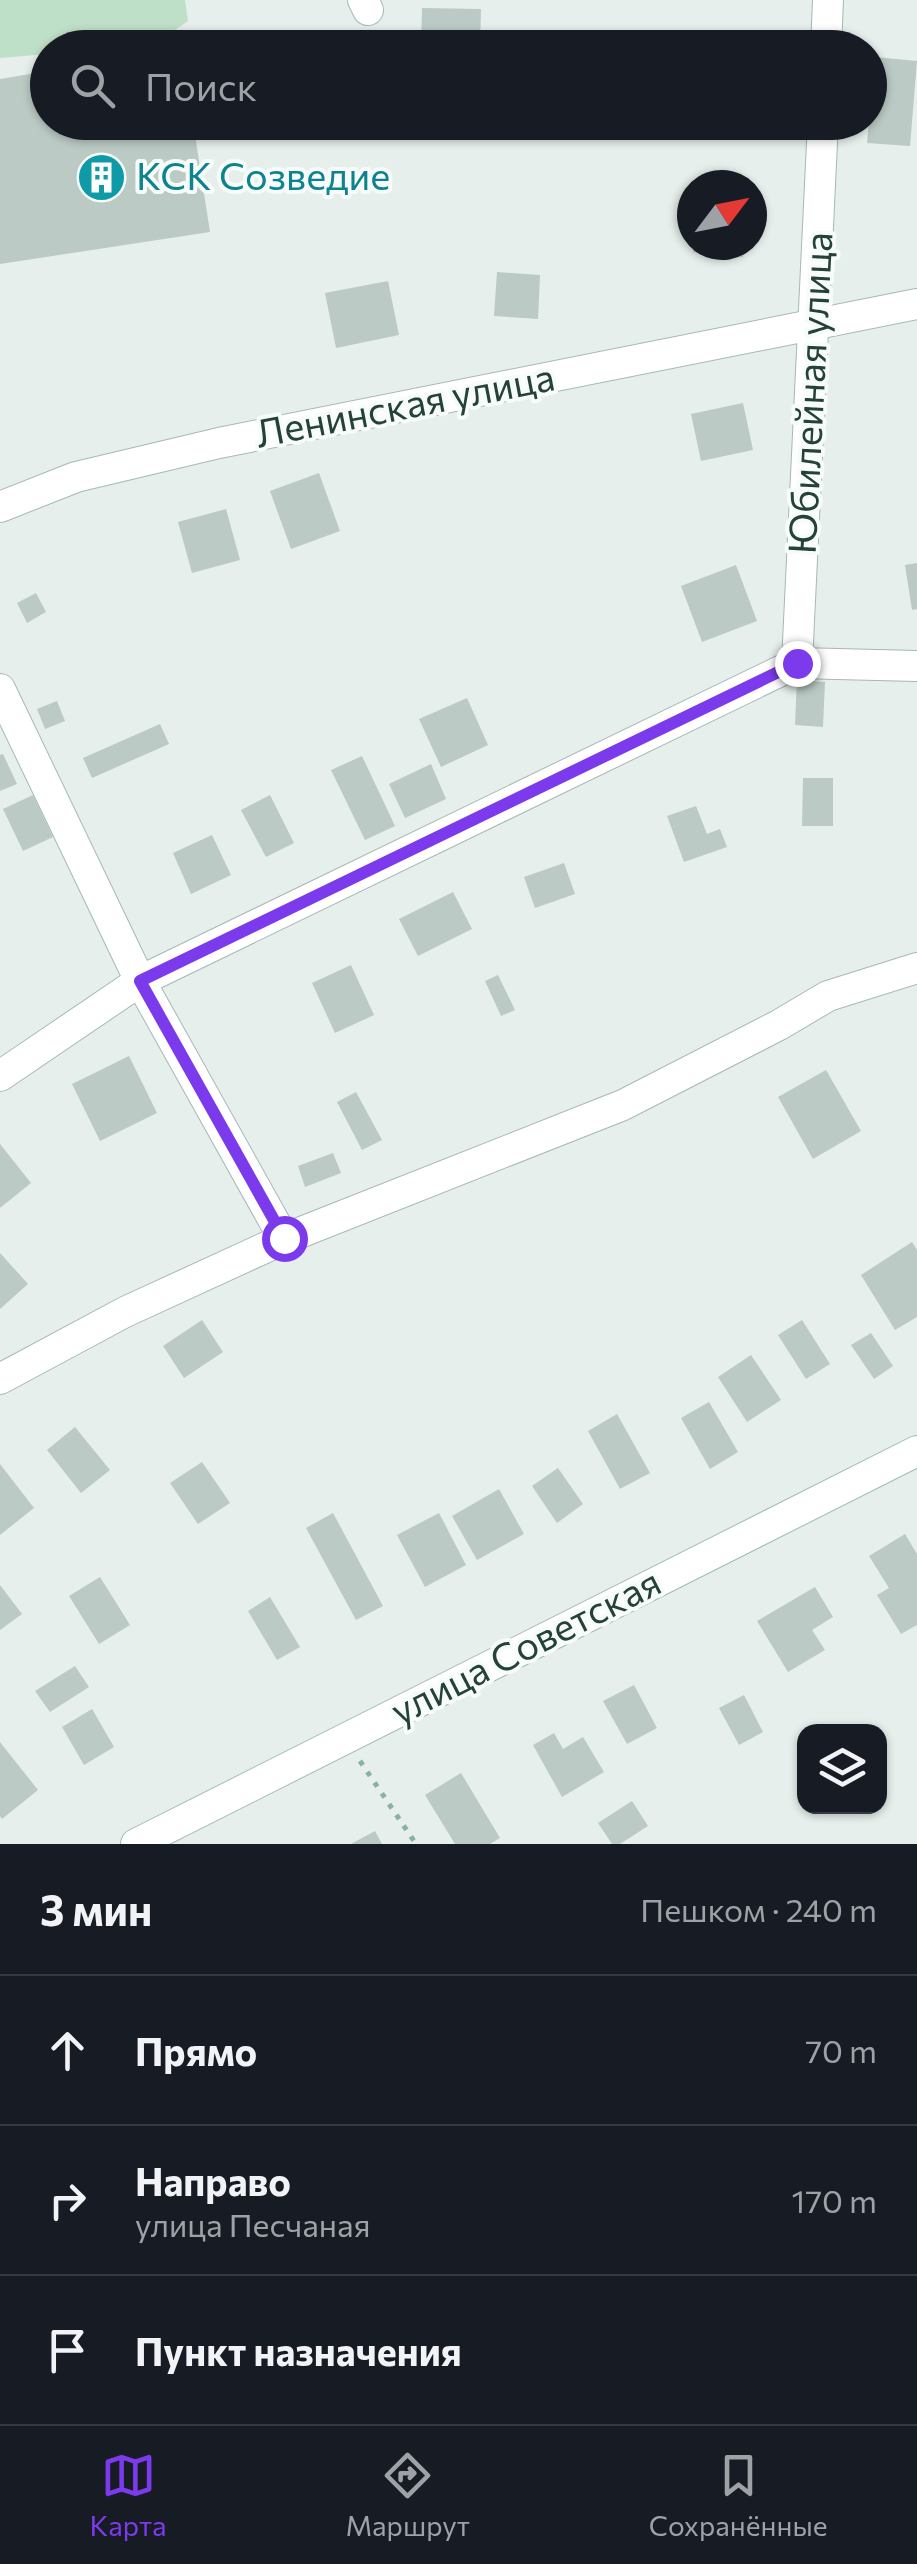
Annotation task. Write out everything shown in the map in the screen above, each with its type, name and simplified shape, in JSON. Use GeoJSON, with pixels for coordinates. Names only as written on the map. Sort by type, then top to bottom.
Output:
{"type":"FeatureCollection","features":[{"type":"Feature","properties":{"kind":"street"},"geometry":{"type":"LineString","coordinates":[[827,30],[828,0]]}},
{"type":"Feature","properties":{"kind":"street","name":"Юбилейная улица"},"geometry":{"type":"LineString","coordinates":[[797,663],[822,140]]}},
{"type":"Feature","properties":{"kind":"street","name":"Ленинская улица"},"geometry":{"type":"LineString","coordinates":[[0,507],[76,477],[219,442],[917,304]]}},
{"type":"Feature","properties":{"kind":"street"},"geometry":{"type":"LineString","coordinates":[[0,1076],[140,981],[797,663],[917,666]]}},
{"type":"Feature","properties":{"kind":"street"},"geometry":{"type":"LineString","coordinates":[[0,689],[140,981],[284,1238]]}},
{"type":"Feature","properties":{"kind":"street"},"geometry":{"type":"LineString","coordinates":[[0,1379],[125,1312],[284,1238],[623,1104],[828,996],[917,968]]}},
{"type":"Feature","properties":{"kind":"street","name":"улица Советская"},"geometry":{"type":"LineString","coordinates":[[136,1844],[917,1451]]}},
{"type":"Feature","properties":{"kind":"path"},"geometry":{"type":"LineString","coordinates":[[343,1739],[388,1798],[416,1844]]}},
{"type":"Feature","properties":{"kind":"green space"},"geometry":{"type":"Polygon","coordinates":[[[0,0],[185,0],[188,21],[175,30],[30,30],[30,55],[0,58],[0,0]]]}},
{"type":"Feature","properties":{"kind":"building"},"geometry":{"type":"Polygon","coordinates":[[[422,8],[481,9],[480,30],[421,30],[422,8]]]}},
{"type":"Feature","properties":{"kind":"building"},"geometry":{"type":"Polygon","coordinates":[[[887,58],[917,61],[910,146],[867,143],[887,140],[887,58]]]}},
{"type":"Feature","properties":{"kind":"building","name":"КСК Созведие"},"geometry":{"type":"Polygon","coordinates":[[[30,74],[30,140],[196,140],[210,232],[0,264],[0,79],[30,74]]]}},
{"type":"Feature","properties":{"kind":"building"},"geometry":{"type":"Polygon","coordinates":[[[497,272],[540,275],[538,319],[494,316],[497,272]]]}},
{"type":"Feature","properties":{"kind":"building"},"geometry":{"type":"Polygon","coordinates":[[[388,281],[399,335],[336,348],[325,293],[388,281]]]}},
{"type":"Feature","properties":{"kind":"building"},"geometry":{"type":"Polygon","coordinates":[[[743,403],[753,450],[701,461],[691,414],[743,403]]]}},
{"type":"Feature","properties":{"kind":"building"},"geometry":{"type":"Polygon","coordinates":[[[319,473],[340,531],[291,549],[270,491],[319,473]]]}},
{"type":"Feature","properties":{"kind":"building"},"geometry":{"type":"Polygon","coordinates":[[[226,509],[240,560],[192,573],[178,522],[226,509]]]}},
{"type":"Feature","properties":{"kind":"building"},"geometry":{"type":"Polygon","coordinates":[[[917,563],[917,609],[912,610],[905,565],[917,563]]]}},
{"type":"Feature","properties":{"kind":"building"},"geometry":{"type":"Polygon","coordinates":[[[736,565],[757,621],[702,642],[681,586],[736,565]]]}},
{"type":"Feature","properties":{"kind":"building"},"geometry":{"type":"Polygon","coordinates":[[[36,593],[46,612],[27,623],[17,603],[36,593]]]}},
{"type":"Feature","properties":{"kind":"building"},"geometry":{"type":"Polygon","coordinates":[[[797,680],[825,682],[823,727],[795,725],[797,680]]]}},
{"type":"Feature","properties":{"kind":"building"},"geometry":{"type":"Polygon","coordinates":[[[467,698],[488,745],[441,767],[419,719],[467,698]]]}},
{"type":"Feature","properties":{"kind":"building"},"geometry":{"type":"Polygon","coordinates":[[[57,701],[65,721],[45,729],[37,709],[57,701]]]}},
{"type":"Feature","properties":{"kind":"building"},"geometry":{"type":"Polygon","coordinates":[[[160,724],[169,744],[92,778],[83,758],[160,724]]]}},
{"type":"Feature","properties":{"kind":"building"},"geometry":{"type":"Polygon","coordinates":[[[3,754],[17,784],[0,791],[0,755],[3,754]]]}},
{"type":"Feature","properties":{"kind":"building"},"geometry":{"type":"Polygon","coordinates":[[[362,756],[395,826],[365,840],[331,770],[362,756]]]}},
{"type":"Feature","properties":{"kind":"building"},"geometry":{"type":"Polygon","coordinates":[[[431,764],[446,799],[405,818],[389,784],[431,764]]]}},
{"type":"Feature","properties":{"kind":"building"},"geometry":{"type":"Polygon","coordinates":[[[803,778],[833,778],[833,826],[802,826],[803,778]]]}},
{"type":"Feature","properties":{"kind":"building"},"geometry":{"type":"Polygon","coordinates":[[[33,795],[53,837],[23,851],[3,809],[33,795]]]}},
{"type":"Feature","properties":{"kind":"building"},"geometry":{"type":"Polygon","coordinates":[[[270,795],[294,843],[266,857],[241,810],[270,795]]]}},
{"type":"Feature","properties":{"kind":"building"},"geometry":{"type":"Polygon","coordinates":[[[696,806],[707,834],[720,829],[727,847],[684,862],[667,816],[696,806]]]}},
{"type":"Feature","properties":{"kind":"building"},"geometry":{"type":"Polygon","coordinates":[[[212,835],[231,875],[191,894],[173,853],[212,835]]]}},
{"type":"Feature","properties":{"kind":"building"},"geometry":{"type":"Polygon","coordinates":[[[564,863],[575,894],[535,908],[524,877],[564,863]]]}},
{"type":"Feature","properties":{"kind":"building"},"geometry":{"type":"Polygon","coordinates":[[[453,892],[472,929],[418,956],[399,919],[453,892]]]}},
{"type":"Feature","properties":{"kind":"building"},"geometry":{"type":"Polygon","coordinates":[[[351,965],[374,1015],[335,1033],[312,983],[351,965]]]}},
{"type":"Feature","properties":{"kind":"building"},"geometry":{"type":"Polygon","coordinates":[[[498,975],[515,1010],[501,1016],[485,981],[498,975]]]}},
{"type":"Feature","properties":{"kind":"building"},"geometry":{"type":"Polygon","coordinates":[[[129,1056],[157,1113],[100,1141],[72,1084],[129,1056]]]}},
{"type":"Feature","properties":{"kind":"building"},"geometry":{"type":"Polygon","coordinates":[[[826,1070],[861,1131],[813,1159],[778,1097],[826,1070]]]}},
{"type":"Feature","properties":{"kind":"building"},"geometry":{"type":"Polygon","coordinates":[[[356,1092],[382,1140],[362,1150],[337,1102],[356,1092]]]}},
{"type":"Feature","properties":{"kind":"building"},"geometry":{"type":"Polygon","coordinates":[[[0,1144],[31,1183],[0,1208],[0,1144]]]}},
{"type":"Feature","properties":{"kind":"building"},"geometry":{"type":"Polygon","coordinates":[[[333,1153],[341,1173],[305,1187],[298,1166],[333,1153]]]}},
{"type":"Feature","properties":{"kind":"building"},"geometry":{"type":"Polygon","coordinates":[[[912,1242],[917,1250],[917,1317],[895,1330],[861,1275],[912,1242]]]}},
{"type":"Feature","properties":{"kind":"building"},"geometry":{"type":"Polygon","coordinates":[[[0,1253],[28,1284],[0,1309],[0,1253]]]}},
{"type":"Feature","properties":{"kind":"building"},"geometry":{"type":"Polygon","coordinates":[[[202,1320],[223,1352],[184,1378],[163,1346],[202,1320]]]}},
{"type":"Feature","properties":{"kind":"building"},"geometry":{"type":"Polygon","coordinates":[[[802,1320],[830,1364],[806,1379],[778,1335],[802,1320]]]}},
{"type":"Feature","properties":{"kind":"building"},"geometry":{"type":"Polygon","coordinates":[[[871,1333],[893,1366],[874,1379],[851,1345],[871,1333]]]}},
{"type":"Feature","properties":{"kind":"building"},"geometry":{"type":"Polygon","coordinates":[[[751,1355],[781,1400],[747,1422],[718,1377],[751,1355]]]}},
{"type":"Feature","properties":{"kind":"building"},"geometry":{"type":"Polygon","coordinates":[[[709,1402],[738,1452],[710,1469],[681,1418],[709,1402]]]}},
{"type":"Feature","properties":{"kind":"building"},"geometry":{"type":"Polygon","coordinates":[[[617,1414],[650,1473],[620,1489],[588,1431],[617,1414]]]}},
{"type":"Feature","properties":{"kind":"building"},"geometry":{"type":"Polygon","coordinates":[[[75,1427],[110,1470],[81,1493],[47,1450],[75,1427]]]}},
{"type":"Feature","properties":{"kind":"building"},"geometry":{"type":"Polygon","coordinates":[[[202,1462],[230,1503],[198,1524],[170,1483],[202,1462]]]}},
{"type":"Feature","properties":{"kind":"building"},"geometry":{"type":"Polygon","coordinates":[[[0,1464],[34,1508],[0,1535],[0,1464]]]}},
{"type":"Feature","properties":{"kind":"building"},"geometry":{"type":"Polygon","coordinates":[[[558,1468],[583,1504],[557,1523],[532,1486],[558,1468]]]}},
{"type":"Feature","properties":{"kind":"building"},"geometry":{"type":"Polygon","coordinates":[[[499,1489],[524,1534],[477,1560],[452,1516],[499,1489]]]}},
{"type":"Feature","properties":{"kind":"building"},"geometry":{"type":"Polygon","coordinates":[[[333,1513],[383,1606],[356,1620],[306,1528],[333,1513]]]}},
{"type":"Feature","properties":{"kind":"building"},"geometry":{"type":"Polygon","coordinates":[[[439,1513],[466,1565],[425,1587],[397,1535],[439,1513]]]}},
{"type":"Feature","properties":{"kind":"building"},"geometry":{"type":"Polygon","coordinates":[[[905,1534],[917,1554],[917,1625],[901,1634],[877,1595],[889,1588],[869,1556],[905,1534]]]}},
{"type":"Feature","properties":{"kind":"building"},"geometry":{"type":"Polygon","coordinates":[[[100,1577],[130,1625],[99,1644],[69,1596],[100,1577]]]}},
{"type":"Feature","properties":{"kind":"building"},"geometry":{"type":"Polygon","coordinates":[[[0,1585],[22,1614],[0,1630],[0,1585]]]}},
{"type":"Feature","properties":{"kind":"building"},"geometry":{"type":"Polygon","coordinates":[[[815,1587],[833,1617],[812,1630],[825,1650],[788,1672],[757,1621],[815,1587]]]}},
{"type":"Feature","properties":{"kind":"building"},"geometry":{"type":"Polygon","coordinates":[[[270,1597],[300,1647],[277,1660],[248,1611],[270,1597]]]}},
{"type":"Feature","properties":{"kind":"building"},"geometry":{"type":"Polygon","coordinates":[[[75,1666],[89,1687],[50,1712],[35,1691],[75,1666]]]}},
{"type":"Feature","properties":{"kind":"building"},"geometry":{"type":"Polygon","coordinates":[[[634,1685],[657,1728],[627,1744],[603,1701],[634,1685]]]}},
{"type":"Feature","properties":{"kind":"building"},"geometry":{"type":"Polygon","coordinates":[[[744,1695],[763,1732],[739,1745],[719,1708],[744,1695]]]}},
{"type":"Feature","properties":{"kind":"building"},"geometry":{"type":"Polygon","coordinates":[[[92,1709],[114,1747],[84,1765],[62,1727],[92,1709]]]}},
{"type":"Feature","properties":{"kind":"building"},"geometry":{"type":"Polygon","coordinates":[[[554,1733],[563,1749],[583,1737],[604,1772],[562,1797],[533,1745],[554,1733]]]}},
{"type":"Feature","properties":{"kind":"building"},"geometry":{"type":"Polygon","coordinates":[[[0,1742],[38,1790],[2,1819],[0,1816],[0,1742]]]}},
{"type":"Feature","properties":{"kind":"building"},"geometry":{"type":"Polygon","coordinates":[[[461,1773],[500,1838],[490,1844],[455,1844],[425,1795],[461,1773]]]}},
{"type":"Feature","properties":{"kind":"building"},"geometry":{"type":"Polygon","coordinates":[[[632,1801],[648,1826],[620,1844],[612,1844],[598,1823],[632,1801]]]}},
{"type":"Feature","properties":{"kind":"building"},"geometry":{"type":"Polygon","coordinates":[[[375,1831],[382,1844],[351,1844],[375,1831]]]}},
{"type":"Feature","properties":{"kind":"place","name":"КСК Созведие"},"geometry":{"type":"Point","coordinates":[101,177]}},
{"type":"Feature","properties":{"kind":"route"},"geometry":{"type":"LineString","coordinates":[[284,1238],[140,981],[797,663]]}}]}
